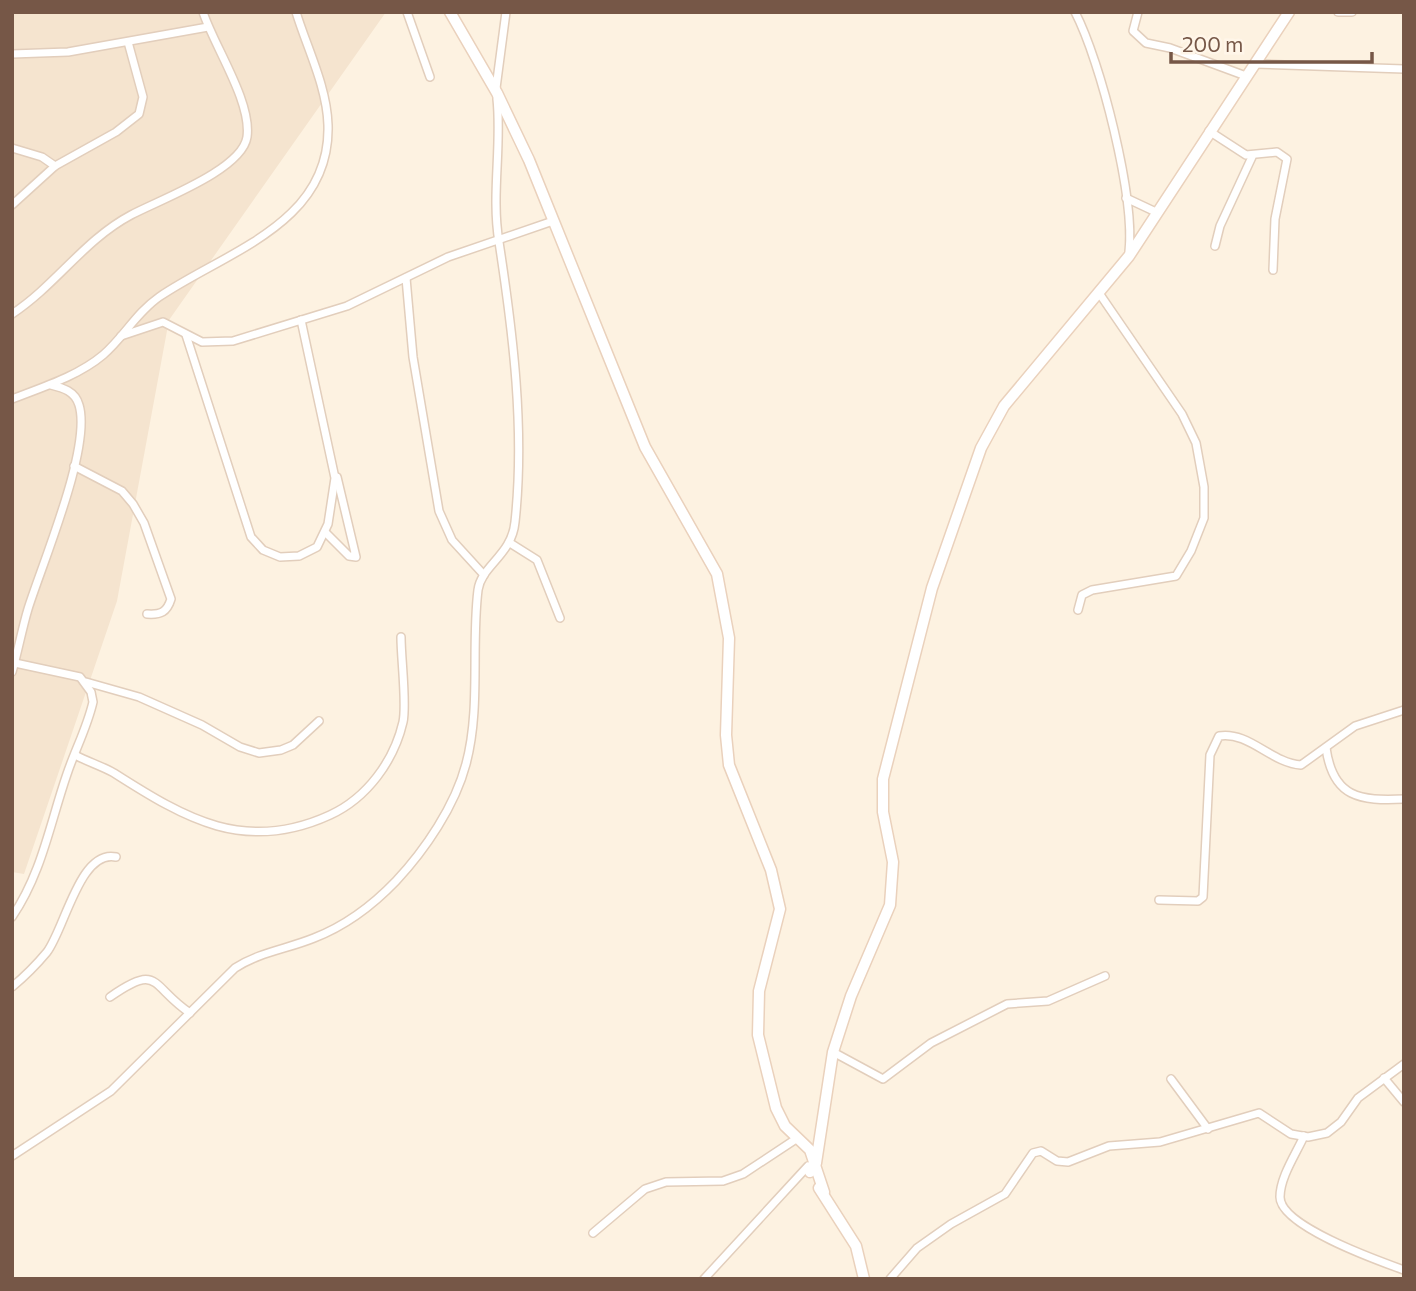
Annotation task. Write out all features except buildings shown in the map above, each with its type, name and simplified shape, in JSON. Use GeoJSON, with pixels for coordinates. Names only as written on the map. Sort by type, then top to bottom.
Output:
{"type":"FeatureCollection","features":[{"type":"Feature","properties":{"kind":"street"},"geometry":{"type":"LineString","coordinates":[[12,314],[61,275],[106,231],[227,165],[245,145],[247,123],[240,100],[203,12]]}},
{"type":"Feature","properties":{"kind":"street"},"geometry":{"type":"LineString","coordinates":[[12,399],[93,362],[152,302],[269,232],[309,194],[327,148],[328,124],[324,98],[296,12]]}},
{"type":"Feature","properties":{"kind":"street"},"geometry":{"type":"LineString","coordinates":[[407,12],[430,77]]}},
{"type":"Feature","properties":{"kind":"street"},"geometry":{"type":"LineString","coordinates":[[450,12],[496,93],[553,221],[645,447],[710,560],[722,591],[729,638],[729,765],[771,870],[780,909],[759,991],[758,1035],[776,1108],[807,1156],[824,1192],[856,1246],[864,1279]]}},
{"type":"Feature","properties":{"kind":"street"},"geometry":{"type":"LineString","coordinates":[[12,1156],[95,1103],[147,1058],[235,968],[247,960],[317,937],[364,909],[420,853],[454,795],[466,764],[474,686],[478,592],[484,575],[510,543],[515,522],[518,450],[506,279],[499,242],[495,77],[506,12]]}},
{"type":"Feature","properties":{"kind":"street"},"geometry":{"type":"LineString","coordinates":[[1075,12],[1095,58],[1126,198],[1131,238],[1129,256]]}},
{"type":"Feature","properties":{"kind":"street"},"geometry":{"type":"LineString","coordinates":[[1138,12],[1133,31],[1146,43],[1170,48],[1245,76]]}},
{"type":"Feature","properties":{"kind":"street"},"geometry":{"type":"LineString","coordinates":[[704,1279],[807,1156],[819,1130],[833,1052],[851,996],[890,905],[892,862],[883,812],[883,779],[932,589],[981,447],[1004,406],[1129,256],[1289,12]]}},
{"type":"Feature","properties":{"kind":"street"},"geometry":{"type":"LineString","coordinates":[[1338,12],[1352,12]]}},
{"type":"Feature","properties":{"kind":"street"},"geometry":{"type":"LineString","coordinates":[[12,54],[68,52],[208,27]]}},
{"type":"Feature","properties":{"kind":"street"},"geometry":{"type":"LineString","coordinates":[[12,205],[55,166],[116,132],[139,114],[143,97],[128,42]]}},
{"type":"Feature","properties":{"kind":"street"},"geometry":{"type":"LineString","coordinates":[[1255,64],[1404,69]]}},
{"type":"Feature","properties":{"kind":"street"},"geometry":{"type":"LineString","coordinates":[[1209,131],[1252,157],[1277,152],[1287,159],[1275,219],[1273,270]]}},
{"type":"Feature","properties":{"kind":"street"},"geometry":{"type":"LineString","coordinates":[[12,148],[42,157],[55,166]]}},
{"type":"Feature","properties":{"kind":"street"},"geometry":{"type":"LineString","coordinates":[[1215,246],[1220,226],[1252,157]]}},
{"type":"Feature","properties":{"kind":"street"},"geometry":{"type":"LineString","coordinates":[[1126,198],[1158,213]]}},
{"type":"Feature","properties":{"kind":"street"},"geometry":{"type":"LineString","coordinates":[[121,336],[137,333],[158,321],[169,323],[202,342],[219,344],[348,306],[448,257],[499,242],[553,221]]}},
{"type":"Feature","properties":{"kind":"street"},"geometry":{"type":"LineString","coordinates":[[406,278],[412,357],[439,511],[452,540],[484,575]]}},
{"type":"Feature","properties":{"kind":"street"},"geometry":{"type":"LineString","coordinates":[[1078,610],[1082,595],[1092,590],[1176,576],[1191,551],[1204,518],[1203,473],[1191,430],[1100,293]]}},
{"type":"Feature","properties":{"kind":"street"},"geometry":{"type":"LineString","coordinates":[[300,320],[356,557],[349,556],[325,533]]}},
{"type":"Feature","properties":{"kind":"street"},"geometry":{"type":"LineString","coordinates":[[186,335],[251,537],[263,550],[280,557],[299,556],[317,547],[325,533],[333,502],[332,461]]}},
{"type":"Feature","properties":{"kind":"street"},"geometry":{"type":"LineString","coordinates":[[49,384],[73,393],[79,403],[81,427],[74,466],[23,627],[13,668],[70,673],[86,682],[139,697],[202,724],[231,743],[259,753],[281,750],[293,745],[319,722]]}},
{"type":"Feature","properties":{"kind":"street"},"geometry":{"type":"LineString","coordinates":[[74,466],[122,491],[144,523],[171,598],[166,610],[159,615],[147,614]]}},
{"type":"Feature","properties":{"kind":"street"},"geometry":{"type":"LineString","coordinates":[[510,543],[537,560],[560,618]]}},
{"type":"Feature","properties":{"kind":"street"},"geometry":{"type":"LineString","coordinates":[[75,755],[112,772],[149,798],[218,827],[264,834],[316,822],[357,799],[378,776],[392,751],[404,719],[401,637]]}},
{"type":"Feature","properties":{"kind":"street"},"geometry":{"type":"LineString","coordinates":[[12,916],[28,893],[44,856],[52,820],[93,702],[86,682]]}},
{"type":"Feature","properties":{"kind":"street"},"geometry":{"type":"LineString","coordinates":[[1159,900],[1198,901],[1203,897],[1210,755],[1219,736],[1242,738],[1269,755],[1294,764],[1309,762],[1356,726],[1404,710]]}},
{"type":"Feature","properties":{"kind":"street"},"geometry":{"type":"LineString","coordinates":[[1326,748],[1329,769],[1355,797],[1404,799]]}},
{"type":"Feature","properties":{"kind":"street"},"geometry":{"type":"LineString","coordinates":[[12,987],[47,951],[94,862],[107,855],[116,857]]}},
{"type":"Feature","properties":{"kind":"street"},"geometry":{"type":"LineString","coordinates":[[833,1052],[883,1079],[931,1043],[1007,1004],[1048,1001],[1105,976]]}},
{"type":"Feature","properties":{"kind":"street"},"geometry":{"type":"LineString","coordinates":[[110,997],[130,984],[146,978],[155,981],[190,1013]]}},
{"type":"Feature","properties":{"kind":"street"},"geometry":{"type":"LineString","coordinates":[[890,1279],[917,1248],[933,1236],[1005,1194],[1033,1153],[1041,1151],[1057,1161],[1068,1162],[1109,1146],[1160,1142],[1259,1113],[1291,1134],[1304,1136],[1333,1129],[1359,1098],[1404,1065]]}},
{"type":"Feature","properties":{"kind":"street"},"geometry":{"type":"LineString","coordinates":[[1384,1078],[1404,1102]]}},
{"type":"Feature","properties":{"kind":"street"},"geometry":{"type":"LineString","coordinates":[[1171,1079],[1208,1129]]}},
{"type":"Feature","properties":{"kind":"street"},"geometry":{"type":"LineString","coordinates":[[1304,1136],[1283,1182],[1280,1198],[1283,1206],[1293,1217],[1343,1247],[1404,1270]]}},
{"type":"Feature","properties":{"kind":"street"},"geometry":{"type":"LineString","coordinates":[[593,1233],[645,1189],[666,1182],[723,1181],[807,1156]]}},
{"type":"Feature","properties":{"kind":"shaded area"},"geometry":{"type":"Polygon","coordinates":[[[12,12],[386,12],[169,320],[117,601],[24,874],[12,872],[12,12]]]}}]}
